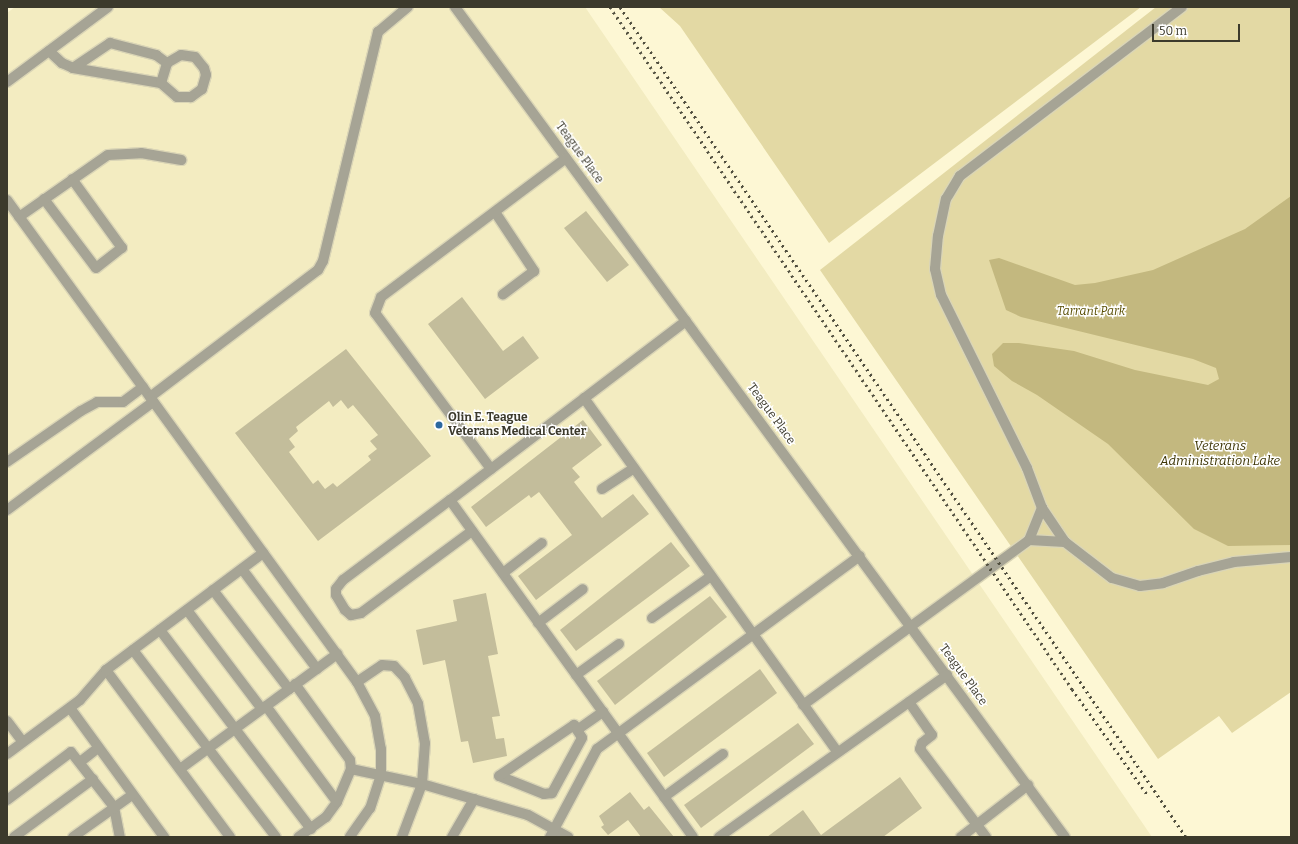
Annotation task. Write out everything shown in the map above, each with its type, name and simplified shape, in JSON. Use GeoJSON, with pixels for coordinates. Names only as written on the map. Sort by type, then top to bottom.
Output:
{"type":"FeatureCollection","features":[{"type":"Feature","properties":{"kind":"lane"},"geometry":{"type":"LineString","coordinates":[[7,82],[108,7]]}},
{"type":"Feature","properties":{"kind":"lane"},"geometry":{"type":"LineString","coordinates":[[7,510],[152,400],[318,270],[323,261],[378,32],[408,7]]}},
{"type":"Feature","properties":{"kind":"lane","name":"Teague Place"},"geometry":{"type":"LineString","coordinates":[[455,7],[1066,837]]}},
{"type":"Feature","properties":{"kind":"lane"},"geometry":{"type":"LineString","coordinates":[[1182,7],[960,176],[946,199],[938,236],[935,269],[941,295],[1026,468],[1042,508],[1065,542],[1112,578],[1140,586],[1163,583],[1198,570],[1234,562],[1291,557]]}},
{"type":"Feature","properties":{"kind":"lane"},"geometry":{"type":"LineString","coordinates":[[73,68],[110,43],[156,55],[167,63]]}},
{"type":"Feature","properties":{"kind":"lane"},"geometry":{"type":"LineString","coordinates":[[49,51],[62,63],[73,68],[161,83],[171,93],[184,98],[197,94],[205,82],[204,68],[195,57],[181,55],[167,63],[161,83]]}},
{"type":"Feature","properties":{"kind":"lane"},"geometry":{"type":"LineString","coordinates":[[19,217],[108,155],[141,153],[181,160]]}},
{"type":"Feature","properties":{"kind":"lane"},"geometry":{"type":"LineString","coordinates":[[491,469],[375,313],[381,297],[566,158]]}},
{"type":"Feature","properties":{"kind":"lane"},"geometry":{"type":"LineString","coordinates":[[44,199],[96,268],[122,248],[72,179]]}},
{"type":"Feature","properties":{"kind":"lane"},"geometry":{"type":"LineString","coordinates":[[7,200],[357,682],[375,716],[381,748],[381,775],[370,808],[350,837]]}},
{"type":"Feature","properties":{"kind":"lane"},"geometry":{"type":"LineString","coordinates":[[494,212],[534,270],[503,294]]}},
{"type":"Feature","properties":{"kind":"lane"},"geometry":{"type":"LineString","coordinates":[[472,531],[361,613],[352,614],[346,610],[336,595],[336,589],[343,580],[686,321]]}},
{"type":"Feature","properties":{"kind":"lane"},"geometry":{"type":"LineString","coordinates":[[7,462],[81,410],[97,402],[123,402],[143,387]]}},
{"type":"Feature","properties":{"kind":"lane"},"geometry":{"type":"LineString","coordinates":[[584,398],[837,752]]}},
{"type":"Feature","properties":{"kind":"lane"},"geometry":{"type":"LineString","coordinates":[[602,489],[634,468]]}},
{"type":"Feature","properties":{"kind":"lane"},"geometry":{"type":"LineString","coordinates":[[450,500],[693,837]]}},
{"type":"Feature","properties":{"kind":"lane"},"geometry":{"type":"LineString","coordinates":[[803,705],[1029,540],[1042,508]]}},
{"type":"Feature","properties":{"kind":"lane"},"geometry":{"type":"LineString","coordinates":[[1029,540],[1065,542]]}},
{"type":"Feature","properties":{"kind":"lane"},"geometry":{"type":"LineString","coordinates":[[503,573],[542,543]]}},
{"type":"Feature","properties":{"kind":"lane"},"geometry":{"type":"LineString","coordinates":[[7,754],[70,708],[106,670],[264,553]]}},
{"type":"Feature","properties":{"kind":"lane"},"geometry":{"type":"LineString","coordinates":[[552,833],[597,749],[860,556]]}},
{"type":"Feature","properties":{"kind":"lane"},"geometry":{"type":"LineString","coordinates":[[242,569],[317,669]]}},
{"type":"Feature","properties":{"kind":"lane"},"geometry":{"type":"LineString","coordinates":[[652,618],[711,576]]}},
{"type":"Feature","properties":{"kind":"lane"},"geometry":{"type":"LineString","coordinates":[[538,623],[583,589]]}},
{"type":"Feature","properties":{"kind":"lane"},"geometry":{"type":"LineString","coordinates":[[213,590],[350,760],[351,769],[337,802],[311,829],[298,837]]}},
{"type":"Feature","properties":{"kind":"lane"},"geometry":{"type":"LineString","coordinates":[[187,610],[337,802]]}},
{"type":"Feature","properties":{"kind":"lane"},"geometry":{"type":"LineString","coordinates":[[160,630],[311,829]]}},
{"type":"Feature","properties":{"kind":"lane"},"geometry":{"type":"LineString","coordinates":[[576,675],[619,644]]}},
{"type":"Feature","properties":{"kind":"lane"},"geometry":{"type":"LineString","coordinates":[[133,650],[276,837]]}},
{"type":"Feature","properties":{"kind":"lane"},"geometry":{"type":"LineString","coordinates":[[180,769],[337,654]]}},
{"type":"Feature","properties":{"kind":"lane"},"geometry":{"type":"LineString","coordinates":[[357,682],[382,665],[394,666],[406,678],[418,704],[425,743],[422,784],[402,837]]}},
{"type":"Feature","properties":{"kind":"lane"},"geometry":{"type":"LineString","coordinates":[[106,670],[230,837]]}},
{"type":"Feature","properties":{"kind":"lane"},"geometry":{"type":"LineString","coordinates":[[720,837],[837,752],[947,675]]}},
{"type":"Feature","properties":{"kind":"lane"},"geometry":{"type":"LineString","coordinates":[[909,702],[932,735],[922,743],[920,749],[986,837]]}},
{"type":"Feature","properties":{"kind":"lane"},"geometry":{"type":"LineString","coordinates":[[70,708],[164,837]]}},
{"type":"Feature","properties":{"kind":"lane"},"geometry":{"type":"LineString","coordinates":[[577,730],[603,712]]}},
{"type":"Feature","properties":{"kind":"lane"},"geometry":{"type":"LineString","coordinates":[[7,721],[23,742]]}},
{"type":"Feature","properties":{"kind":"lane"},"geometry":{"type":"LineString","coordinates":[[574,725],[577,730],[582,738],[552,793],[544,794],[499,776],[574,725]]}},
{"type":"Feature","properties":{"kind":"lane"},"geometry":{"type":"LineString","coordinates":[[80,762],[98,748]]}},
{"type":"Feature","properties":{"kind":"lane"},"geometry":{"type":"LineString","coordinates":[[7,800],[71,752],[114,807],[120,837]]}},
{"type":"Feature","properties":{"kind":"lane"},"geometry":{"type":"LineString","coordinates":[[664,797],[723,754]]}},
{"type":"Feature","properties":{"kind":"lane"},"geometry":{"type":"LineString","coordinates":[[351,769],[422,784],[528,815],[552,833],[568,837]]}},
{"type":"Feature","properties":{"kind":"lane"},"geometry":{"type":"LineString","coordinates":[[14,837],[93,779]]}},
{"type":"Feature","properties":{"kind":"lane"},"geometry":{"type":"LineString","coordinates":[[961,837],[1028,785]]}},
{"type":"Feature","properties":{"kind":"lane"},"geometry":{"type":"LineString","coordinates":[[74,837],[132,795]]}},
{"type":"Feature","properties":{"kind":"lane"},"geometry":{"type":"LineString","coordinates":[[452,837],[474,799]]}},
{"type":"Feature","properties":{"kind":"shaded area","name":"Olin E. Teague Veterans Medical Center"},"geometry":{"type":"Polygon","coordinates":[[[15,7],[585,7],[1152,837],[7,837],[7,13],[15,7]]]}},
{"type":"Feature","properties":{"kind":"green space"},"geometry":{"type":"Polygon","coordinates":[[[659,7],[1141,7],[829,243],[680,26],[659,7]]]}},
{"type":"Feature","properties":{"kind":"green space","name":"Tarrant Park"},"geometry":{"type":"Polygon","coordinates":[[[1156,7],[1291,7],[1291,692],[1232,733],[1219,716],[1158,759],[820,270],[1156,7]]]}},
{"type":"Feature","properties":{"kind":"water","name":"Veterans Administration Lake"},"geometry":{"type":"Polygon","coordinates":[[[1291,196],[1291,545],[1228,546],[1194,529],[1108,444],[1037,395],[1012,381],[994,366],[992,354],[1003,343],[1019,343],[1074,351],[1135,370],[1208,385],[1219,379],[1216,368],[1193,359],[1021,317],[1006,310],[989,260],[999,258],[1075,285],[1095,283],[1153,270],[1245,229],[1291,196]]]}},
{"type":"Feature","properties":{"kind":"building"},"geometry":{"type":"Polygon","coordinates":[[[586,211],[629,265],[607,282],[564,228],[586,211]]]}},
{"type":"Feature","properties":{"kind":"building"},"geometry":{"type":"Polygon","coordinates":[[[462,297],[503,351],[523,336],[539,358],[485,399],[428,324],[462,297]]]}},
{"type":"Feature","properties":{"kind":"building"},"geometry":{"type":"Polygon","coordinates":[[[346,349],[431,456],[318,541],[235,433],[346,349]],[[341,400],[333,407],[329,401],[296,427],[298,431],[289,439],[295,447],[289,452],[313,484],[318,480],[325,489],[333,483],[337,487],[371,460],[368,456],[377,449],[370,441],[378,435],[353,405],[348,409],[341,400]]]}},
{"type":"Feature","properties":{"kind":"building"},"geometry":{"type":"Polygon","coordinates":[[[583,420],[602,445],[572,468],[580,477],[574,482],[602,518],[633,494],[649,514],[536,600],[518,576],[572,535],[539,492],[531,498],[529,495],[486,527],[471,507],[583,420]]]}},
{"type":"Feature","properties":{"kind":"building"},"geometry":{"type":"Polygon","coordinates":[[[671,542],[690,566],[576,651],[560,630],[671,542]]]}},
{"type":"Feature","properties":{"kind":"building"},"geometry":{"type":"Polygon","coordinates":[[[486,593],[498,654],[488,656],[500,716],[492,717],[496,739],[504,738],[507,756],[473,763],[468,741],[461,742],[445,660],[423,665],[416,630],[457,621],[453,600],[486,593]]]}},
{"type":"Feature","properties":{"kind":"building"},"geometry":{"type":"Polygon","coordinates":[[[710,596],[727,617],[615,705],[597,681],[710,596]]]}},
{"type":"Feature","properties":{"kind":"building"},"geometry":{"type":"Polygon","coordinates":[[[760,669],[777,693],[664,777],[647,753],[760,669]]]}},
{"type":"Feature","properties":{"kind":"building"},"geometry":{"type":"Polygon","coordinates":[[[798,723],[814,744],[701,828],[684,805],[798,723]]]}},
{"type":"Feature","properties":{"kind":"building"},"geometry":{"type":"Polygon","coordinates":[[[900,777],[922,808],[883,837],[767,837],[803,810],[821,835],[900,777]]]}},
{"type":"Feature","properties":{"kind":"building"},"geometry":{"type":"Polygon","coordinates":[[[630,792],[644,810],[649,806],[674,837],[641,837],[628,820],[608,835],[601,827],[604,825],[599,816],[630,792]]]}},
{"type":"Feature","properties":{"kind":"railway"},"geometry":{"type":"LineString","coordinates":[[610,7],[1072,689],[1147,794]]}},
{"type":"Feature","properties":{"kind":"railway"},"geometry":{"type":"LineString","coordinates":[[620,7],[1186,837]]}},
{"type":"Feature","properties":{"kind":"place","name":"Olin E. Teague Veterans Medical Center"},"geometry":{"type":"Point","coordinates":[439,425]}}]}
